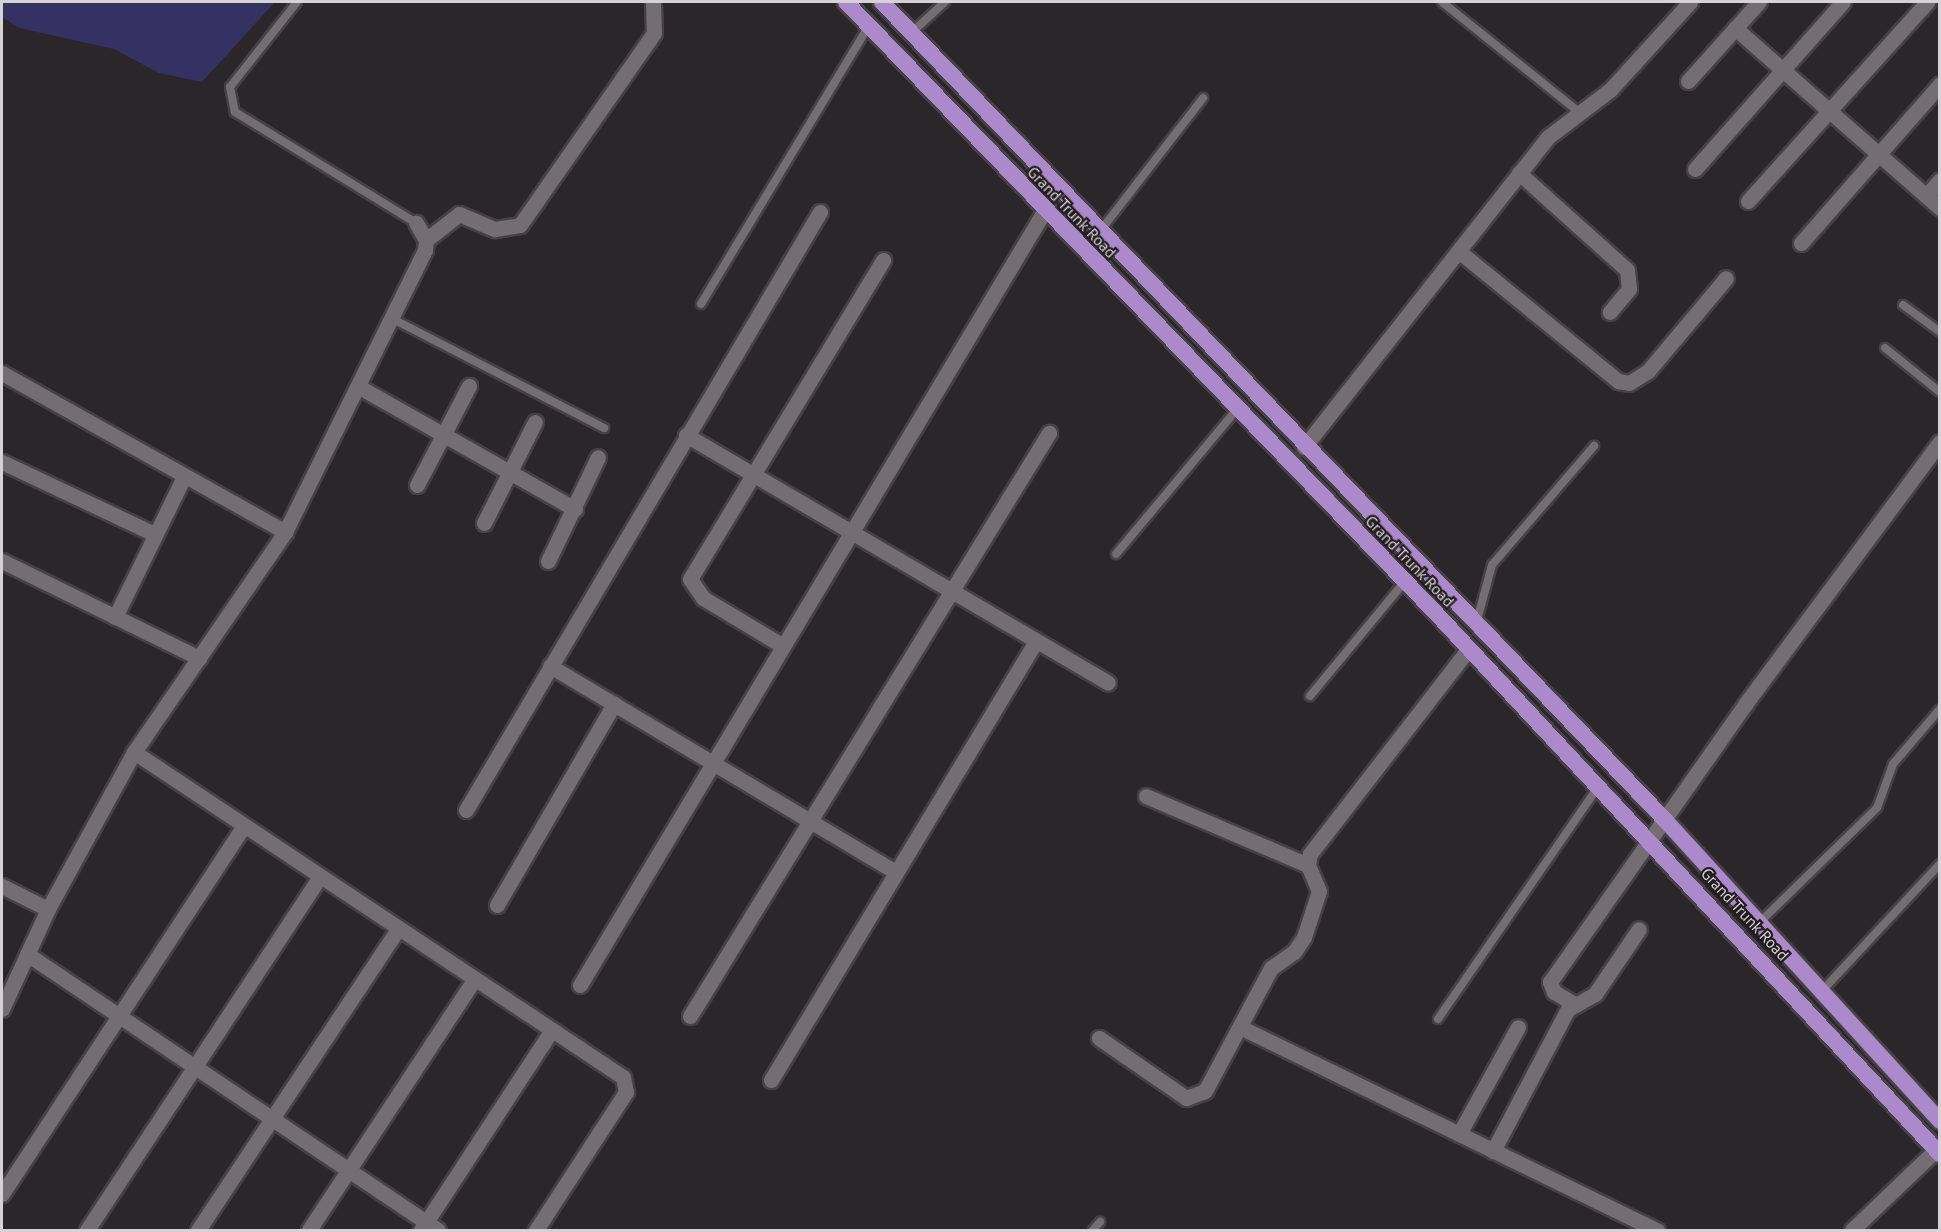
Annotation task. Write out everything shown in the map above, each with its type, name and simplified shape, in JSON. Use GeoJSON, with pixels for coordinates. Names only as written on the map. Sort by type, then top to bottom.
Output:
{"type":"FeatureCollection","features":[{"type":"Feature","properties":{"kind":"highway","name":"Grand Trunk Road"},"geometry":{"type":"LineString","coordinates":[[846,2],[1469,648],[1938,1150]]}},
{"type":"Feature","properties":{"kind":"highway","name":"Grand Trunk Road"},"geometry":{"type":"LineString","coordinates":[[882,2],[1101,230],[1304,447],[1666,821],[1940,1121]]}},
{"type":"Feature","properties":{"kind":"street"},"geometry":{"type":"LineString","coordinates":[[2,1009],[48,909],[134,752],[285,532],[361,388],[426,240],[459,214],[495,229],[519,225],[654,33],[653,2]]}},
{"type":"Feature","properties":{"kind":"street"},"geometry":{"type":"LineString","coordinates":[[1304,447],[1461,253],[1548,137],[1610,90],[1690,2]]}},
{"type":"Feature","properties":{"kind":"street"},"geometry":{"type":"LineString","coordinates":[[1688,81],[1759,2]]}},
{"type":"Feature","properties":{"kind":"street"},"geometry":{"type":"LineString","coordinates":[[1695,169],[1843,2]]}},
{"type":"Feature","properties":{"kind":"street"},"geometry":{"type":"LineString","coordinates":[[1748,201],[1831,112],[1927,2]]}},
{"type":"Feature","properties":{"kind":"street"},"geometry":{"type":"LineString","coordinates":[[1735,28],[1940,208]]}},
{"type":"Feature","properties":{"kind":"street"},"geometry":{"type":"LineString","coordinates":[[1801,243],[1940,84]]}},
{"type":"Feature","properties":{"kind":"street"},"geometry":{"type":"LineString","coordinates":[[1519,173],[1627,270],[1629,289],[1610,312]]}},
{"type":"Feature","properties":{"kind":"street"},"geometry":{"type":"LineString","coordinates":[[1926,196],[1940,180]]}},
{"type":"Feature","properties":{"kind":"street"},"geometry":{"type":"LineString","coordinates":[[580,985],[1045,210]]}},
{"type":"Feature","properties":{"kind":"street"},"geometry":{"type":"LineString","coordinates":[[466,810],[820,212]]}},
{"type":"Feature","properties":{"kind":"street"},"geometry":{"type":"LineString","coordinates":[[416,223],[426,240]]}},
{"type":"Feature","properties":{"kind":"street"},"geometry":{"type":"LineString","coordinates":[[1461,253],[1618,381],[1629,383],[1648,371],[1726,278]]}},
{"type":"Feature","properties":{"kind":"street"},"geometry":{"type":"LineString","coordinates":[[783,646],[703,598],[690,579],[883,260]]}},
{"type":"Feature","properties":{"kind":"street"},"geometry":{"type":"LineString","coordinates":[[2,372],[184,477],[285,532]]}},
{"type":"Feature","properties":{"kind":"street"},"geometry":{"type":"LineString","coordinates":[[417,485],[470,386]]}},
{"type":"Feature","properties":{"kind":"street"},"geometry":{"type":"LineString","coordinates":[[361,388],[575,509]]}},
{"type":"Feature","properties":{"kind":"street"},"geometry":{"type":"LineString","coordinates":[[484,523],[535,422]]}},
{"type":"Feature","properties":{"kind":"street"},"geometry":{"type":"LineString","coordinates":[[690,1016],[953,593],[1049,433]]}},
{"type":"Feature","properties":{"kind":"street"},"geometry":{"type":"LineString","coordinates":[[687,435],[851,534],[1108,683]]}},
{"type":"Feature","properties":{"kind":"street"},"geometry":{"type":"LineString","coordinates":[[1576,1005],[1554,992],[1550,982],[1666,821],[1746,703],[1940,442]]}},
{"type":"Feature","properties":{"kind":"street"},"geometry":{"type":"LineString","coordinates":[[548,561],[575,509],[598,457]]}},
{"type":"Feature","properties":{"kind":"street"},"geometry":{"type":"LineString","coordinates":[[2,462],[154,534]]}},
{"type":"Feature","properties":{"kind":"street"},"geometry":{"type":"LineString","coordinates":[[115,617],[184,477]]}},
{"type":"Feature","properties":{"kind":"street"},"geometry":{"type":"LineString","coordinates":[[2,561],[199,658]]}},
{"type":"Feature","properties":{"kind":"street"},"geometry":{"type":"LineString","coordinates":[[771,1080],[894,871],[1036,641]]}},
{"type":"Feature","properties":{"kind":"street"},"geometry":{"type":"LineString","coordinates":[[1099,1038],[1186,1098],[1197,1098],[1242,1028],[1271,968],[1294,952],[1304,937],[1319,891],[1308,865],[1310,854],[1390,746],[1469,648]]}},
{"type":"Feature","properties":{"kind":"street"},"geometry":{"type":"LineString","coordinates":[[550,666],[809,823],[894,871]]}},
{"type":"Feature","properties":{"kind":"street"},"geometry":{"type":"LineString","coordinates":[[497,905],[614,704]]}},
{"type":"Feature","properties":{"kind":"street"},"geometry":{"type":"LineString","coordinates":[[134,752],[397,930],[623,1077],[626,1092],[536,1230]]}},
{"type":"Feature","properties":{"kind":"street"},"geometry":{"type":"LineString","coordinates":[[1146,796],[1308,865]]}},
{"type":"Feature","properties":{"kind":"street"},"geometry":{"type":"LineString","coordinates":[[2,1194],[243,827]]}},
{"type":"Feature","properties":{"kind":"street"},"geometry":{"type":"LineString","coordinates":[[87,1230],[319,878]]}},
{"type":"Feature","properties":{"kind":"street"},"geometry":{"type":"LineString","coordinates":[[2,886],[48,909]]}},
{"type":"Feature","properties":{"kind":"street"},"geometry":{"type":"LineString","coordinates":[[1493,1151],[1568,1009],[1595,994],[1639,928]]}},
{"type":"Feature","properties":{"kind":"street"},"geometry":{"type":"LineString","coordinates":[[198,1230],[271,1116],[397,930]]}},
{"type":"Feature","properties":{"kind":"street"},"geometry":{"type":"LineString","coordinates":[[27,954],[194,1068],[271,1116],[350,1170],[428,1228],[552,1030]]}},
{"type":"Feature","properties":{"kind":"street"},"geometry":{"type":"LineString","coordinates":[[309,1230],[474,980]]}},
{"type":"Feature","properties":{"kind":"street"},"geometry":{"type":"LineString","coordinates":[[1459,1134],[1518,1027]]}},
{"type":"Feature","properties":{"kind":"street"},"geometry":{"type":"LineString","coordinates":[[1242,1028],[1657,1230]]}},
{"type":"Feature","properties":{"kind":"street"},"geometry":{"type":"LineString","coordinates":[[1852,1230],[1938,1150]]}},
{"type":"Feature","properties":{"kind":"lane"},"geometry":{"type":"LineString","coordinates":[[297,2],[230,87],[235,112],[416,223]]}},
{"type":"Feature","properties":{"kind":"lane"},"geometry":{"type":"LineString","coordinates":[[911,33],[945,2]]}},
{"type":"Feature","properties":{"kind":"lane"},"geometry":{"type":"LineString","coordinates":[[1442,2],[1580,113]]}},
{"type":"Feature","properties":{"kind":"lane"},"geometry":{"type":"LineString","coordinates":[[701,304],[869,25]]}},
{"type":"Feature","properties":{"kind":"lane"},"geometry":{"type":"LineString","coordinates":[[1101,230],[1203,98]]}},
{"type":"Feature","properties":{"kind":"lane"},"geometry":{"type":"LineString","coordinates":[[1903,305],[1940,332]]}},
{"type":"Feature","properties":{"kind":"lane"},"geometry":{"type":"LineString","coordinates":[[391,318],[604,428]]}},
{"type":"Feature","properties":{"kind":"lane"},"geometry":{"type":"LineString","coordinates":[[1885,348],[1940,392]]}},
{"type":"Feature","properties":{"kind":"lane"},"geometry":{"type":"LineString","coordinates":[[1116,554],[1238,408]]}},
{"type":"Feature","properties":{"kind":"lane"},"geometry":{"type":"LineString","coordinates":[[1476,624],[1492,565],[1594,446]]}},
{"type":"Feature","properties":{"kind":"lane"},"geometry":{"type":"LineString","coordinates":[[1310,696],[1405,581]]}},
{"type":"Feature","properties":{"kind":"lane"},"geometry":{"type":"LineString","coordinates":[[1759,923],[1877,808],[1893,764],[1940,709]]}},
{"type":"Feature","properties":{"kind":"lane"},"geometry":{"type":"LineString","coordinates":[[1438,1019],[1599,786]]}},
{"type":"Feature","properties":{"kind":"lane"},"geometry":{"type":"LineString","coordinates":[[1821,992],[1940,864]]}},
{"type":"Feature","properties":{"kind":"lane"},"geometry":{"type":"LineString","coordinates":[[1093,1230],[1100,1222]]}},
{"type":"Feature","properties":{"kind":"shaded area"},"geometry":{"type":"Polygon","coordinates":[[[2,2],[275,2],[202,82],[159,73],[114,49],[19,28],[2,17],[2,2]]]}}]}
